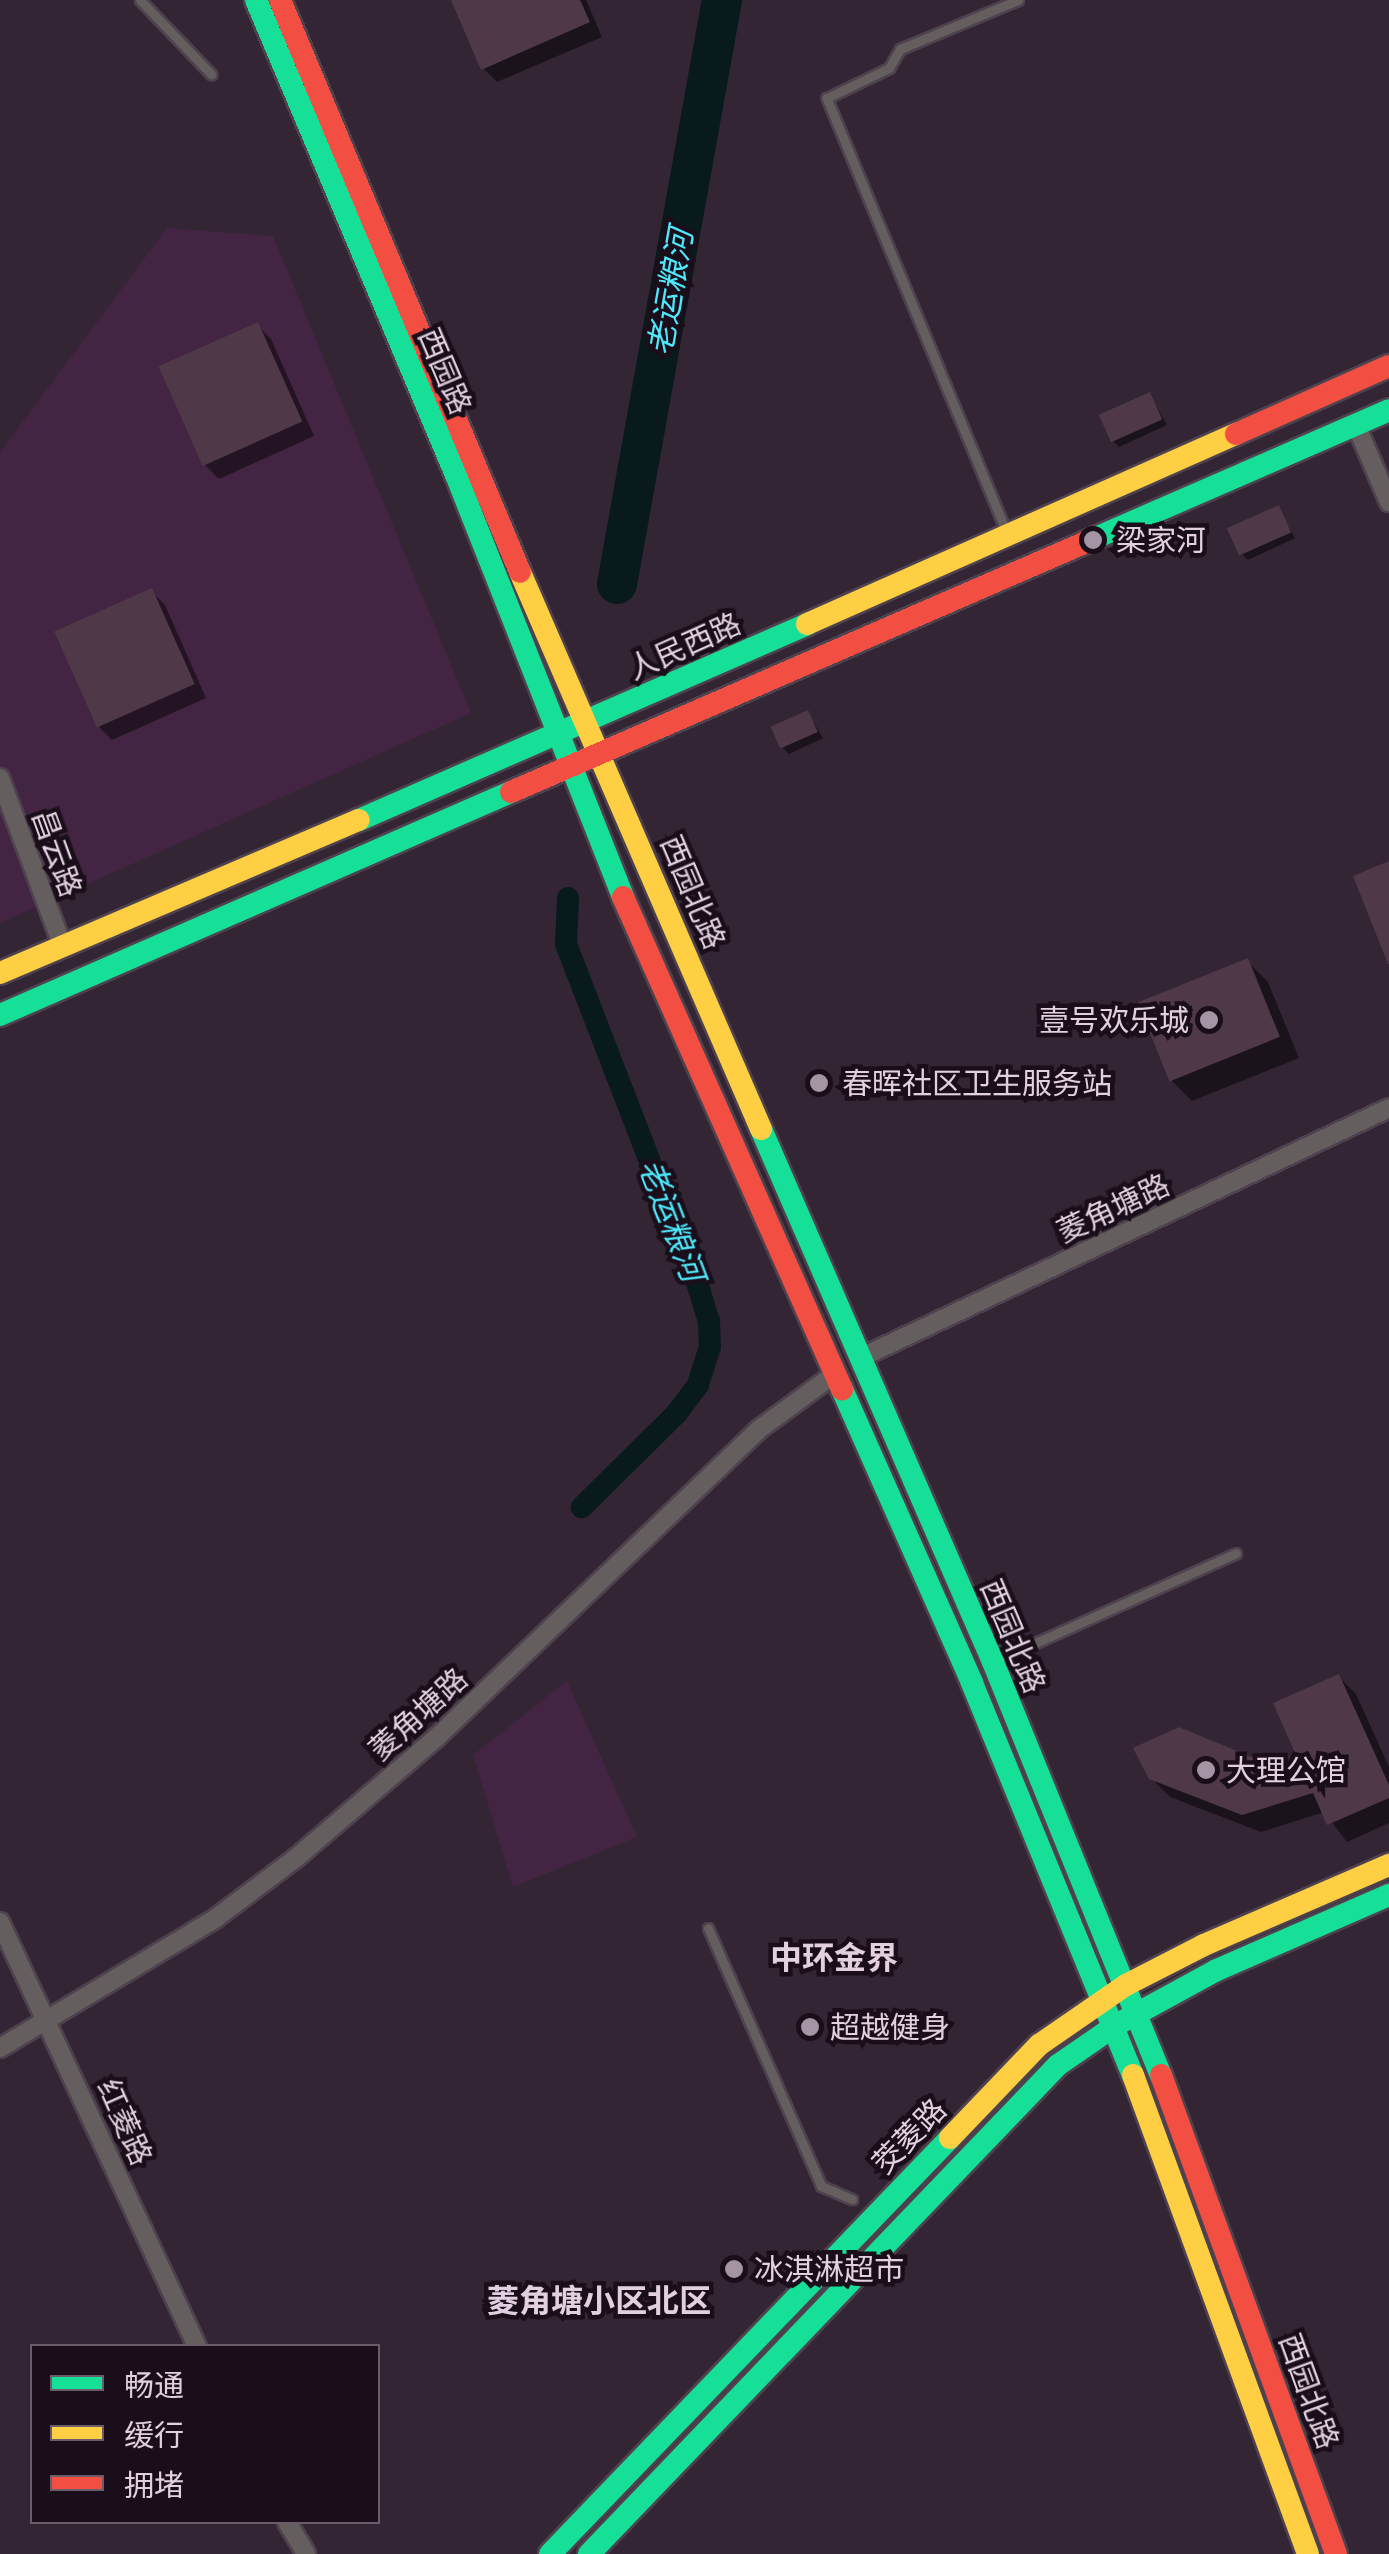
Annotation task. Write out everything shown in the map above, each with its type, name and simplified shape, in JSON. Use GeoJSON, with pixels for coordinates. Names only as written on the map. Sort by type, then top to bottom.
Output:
{"type":"FeatureCollection","features":[{"type":"Feature","properties":{"kind":"main road","name":"西园路"},"geometry":{"type":"LineString","coordinates":[[256,0],[456,475],[569,769]]}},
{"type":"Feature","properties":{"kind":"main road","name":"西园路"},"geometry":{"type":"LineString","coordinates":[[280,0],[598,756]]}},
{"type":"Feature","properties":{"kind":"main road","name":"人民西路"},"geometry":{"type":"LineString","coordinates":[[0,974],[584,723],[1389,366]]}},
{"type":"Feature","properties":{"kind":"main road"},"geometry":{"type":"LineString","coordinates":[[0,1015],[1389,410]]}},
{"type":"Feature","properties":{"kind":"main road","name":"西园北路"},"geometry":{"type":"LineString","coordinates":[[598,756],[992,1662],[1138,2012],[1336,2554]]}},
{"type":"Feature","properties":{"kind":"main road","name":"西园北路"},"geometry":{"type":"LineString","coordinates":[[569,769],[836,1372],[1105,1998],[1308,2554]]}},
{"type":"Feature","properties":{"kind":"main road","name":"茭菱路"},"geometry":{"type":"LineString","coordinates":[[550,2554],[1039,2045],[1126,1985],[1204,1944],[1389,1865]]}},
{"type":"Feature","properties":{"kind":"main road","name":"茭菱路"},"geometry":{"type":"LineString","coordinates":[[589,2554],[1058,2065],[1138,2012],[1217,1970],[1389,1896]]}},
{"type":"Feature","properties":{"kind":"street"},"geometry":{"type":"LineString","coordinates":[[1356,425],[1389,502]]}},
{"type":"Feature","properties":{"kind":"street","name":"昌云路"},"geometry":{"type":"LineString","coordinates":[[0,778],[63,947]]}},
{"type":"Feature","properties":{"kind":"street","name":"菱角塘路"},"geometry":{"type":"LineString","coordinates":[[860,1358],[1389,1108]]}},
{"type":"Feature","properties":{"kind":"street","name":"菱角塘路"},"geometry":{"type":"LineString","coordinates":[[0,2048],[216,1918],[296,1858],[436,1738],[758,1430],[836,1372]]}},
{"type":"Feature","properties":{"kind":"street","name":"红菱路"},"geometry":{"type":"LineString","coordinates":[[0,1922],[48,2018],[196,2344]]}},
{"type":"Feature","properties":{"kind":"street"},"geometry":{"type":"LineString","coordinates":[[287,2524],[306,2554]]}},
{"type":"Feature","properties":{"kind":"lane"},"geometry":{"type":"LineString","coordinates":[[140,0],[212,74]]}},
{"type":"Feature","properties":{"kind":"lane"},"geometry":{"type":"LineString","coordinates":[[1008,535],[827,98],[890,68],[900,49],[1018,0]]}},
{"type":"Feature","properties":{"kind":"lane"},"geometry":{"type":"LineString","coordinates":[[992,1662],[1236,1552]]}},
{"type":"Feature","properties":{"kind":"lane"},"geometry":{"type":"LineString","coordinates":[[708,1928],[821,2186],[852,2199]]}},
{"type":"Feature","properties":{"kind":"shaded area"},"geometry":{"type":"Polygon","coordinates":[[[167,228],[273,236],[471,713],[0,923],[0,452],[167,228]]]}},
{"type":"Feature","properties":{"kind":"shaded area"},"geometry":{"type":"Polygon","coordinates":[[[567,1681],[637,1837],[513,1887],[473,1755],[567,1681]]]}},
{"type":"Feature","properties":{"kind":"building"},"geometry":{"type":"Polygon","coordinates":[[[451,0],[580,0],[590,22],[481,70],[451,0]]]}},
{"type":"Feature","properties":{"kind":"building"},"geometry":{"type":"Polygon","coordinates":[[[258,322],[302,422],[203,466],[158,366],[258,322]]]}},
{"type":"Feature","properties":{"kind":"building"},"geometry":{"type":"Polygon","coordinates":[[[1150,392],[1162,419],[1111,442],[1099,415],[1150,392]]]}},
{"type":"Feature","properties":{"kind":"building"},"geometry":{"type":"Polygon","coordinates":[[[1279,505],[1291,532],[1239,556],[1227,528],[1279,505]]]}},
{"type":"Feature","properties":{"kind":"building"},"geometry":{"type":"Polygon","coordinates":[[[152,588],[195,684],[97,727],[54,632],[152,588]]]}},
{"type":"Feature","properties":{"kind":"building"},"geometry":{"type":"Polygon","coordinates":[[[808,710],[818,732],[780,749],[771,727],[808,710]]]}},
{"type":"Feature","properties":{"kind":"building"},"geometry":{"type":"Polygon","coordinates":[[[1389,861],[1389,964],[1388,964],[1353,876],[1389,861]]]}},
{"type":"Feature","properties":{"kind":"building","name":"壹号欢乐城"},"geometry":{"type":"Polygon","coordinates":[[[1248,958],[1280,1037],[1170,1081],[1138,1003],[1248,958]]]}},
{"type":"Feature","properties":{"kind":"building"},"geometry":{"type":"Polygon","coordinates":[[[1339,1674],[1389,1785],[1389,1798],[1327,1825],[1313,1793],[1242,1815],[1149,1779],[1133,1748],[1179,1727],[1307,1780],[1273,1703],[1339,1674]]]}},
{"type":"Feature","properties":{"kind":"waterway","name":"老运粮河"},"geometry":{"type":"LineString","coordinates":[[617,584],[722,0]]}},
{"type":"Feature","properties":{"kind":"waterway","name":"老运粮河"},"geometry":{"type":"LineString","coordinates":[[568,898],[566,944],[699,1289],[709,1321],[710,1347],[698,1385],[677,1413],[582,1507]]}},
{"type":"Feature","properties":{"kind":"traffic: fast"},"geometry":{"type":"LineString","coordinates":[[256,0],[456,475],[623,897]]}},
{"type":"Feature","properties":{"kind":"traffic: fast"},"geometry":{"type":"LineString","coordinates":[[1093,539],[1389,410]]}},
{"type":"Feature","properties":{"kind":"traffic: fast"},"geometry":{"type":"LineString","coordinates":[[359,820],[807,624]]}},
{"type":"Feature","properties":{"kind":"traffic: fast"},"geometry":{"type":"LineString","coordinates":[[0,1015],[511,792]]}},
{"type":"Feature","properties":{"kind":"traffic: fast"},"geometry":{"type":"LineString","coordinates":[[761,1129],[993,1662],[1161,2075]]}},
{"type":"Feature","properties":{"kind":"traffic: fast"},"geometry":{"type":"LineString","coordinates":[[842,1389],[972,1683],[1133,2075]]}},
{"type":"Feature","properties":{"kind":"traffic: fast"},"geometry":{"type":"LineString","coordinates":[[589,2554],[1058,2065],[1116,2025],[1217,1970],[1389,1895]]}},
{"type":"Feature","properties":{"kind":"traffic: fast"},"geometry":{"type":"LineString","coordinates":[[550,2554],[950,2138]]}},
{"type":"Feature","properties":{"kind":"traffic: slow"},"geometry":{"type":"LineString","coordinates":[[807,624],[1236,434]]}},
{"type":"Feature","properties":{"kind":"traffic: slow"},"geometry":{"type":"LineString","coordinates":[[520,572],[761,1129]]}},
{"type":"Feature","properties":{"kind":"traffic: slow"},"geometry":{"type":"LineString","coordinates":[[0,973],[359,820]]}},
{"type":"Feature","properties":{"kind":"traffic: slow"},"geometry":{"type":"LineString","coordinates":[[950,2138],[1039,2045],[1126,1985],[1204,1945],[1389,1865]]}},
{"type":"Feature","properties":{"kind":"traffic: slow"},"geometry":{"type":"LineString","coordinates":[[1133,2075],[1308,2554]]}},
{"type":"Feature","properties":{"kind":"traffic: jam"},"geometry":{"type":"LineString","coordinates":[[280,0],[520,572]]}},
{"type":"Feature","properties":{"kind":"traffic: jam"},"geometry":{"type":"LineString","coordinates":[[1236,434],[1389,366]]}},
{"type":"Feature","properties":{"kind":"traffic: jam"},"geometry":{"type":"LineString","coordinates":[[511,792],[1093,539]]}},
{"type":"Feature","properties":{"kind":"traffic: jam"},"geometry":{"type":"LineString","coordinates":[[623,897],[842,1389]]}},
{"type":"Feature","properties":{"kind":"traffic: jam"},"geometry":{"type":"LineString","coordinates":[[1161,2075],[1336,2554]]}},
{"type":"Feature","properties":{"kind":"place","name":"梁家河"},"geometry":{"type":"Point","coordinates":[1093,540]}},
{"type":"Feature","properties":{"kind":"place","name":"壹号欢乐城"},"geometry":{"type":"Point","coordinates":[1209,1020]}},
{"type":"Feature","properties":{"kind":"place","name":"春晖社区卫生服务站"},"geometry":{"type":"Point","coordinates":[819,1083]}},
{"type":"Feature","properties":{"kind":"place","name":"大理公馆"},"geometry":{"type":"Point","coordinates":[1206,1770]}},
{"type":"Feature","properties":{"kind":"place","name":"超越健身"},"geometry":{"type":"Point","coordinates":[810,2027]}},
{"type":"Feature","properties":{"kind":"place","name":"冰淇淋超市"},"geometry":{"type":"Point","coordinates":[734,2269]}},
{"type":"Feature","properties":{"kind":"district","name":"中环金界"},"geometry":{"type":"Point","coordinates":[834,1957]}},
{"type":"Feature","properties":{"kind":"district","name":"菱角塘小区北区"},"geometry":{"type":"Point","coordinates":[599,2300]}}]}
